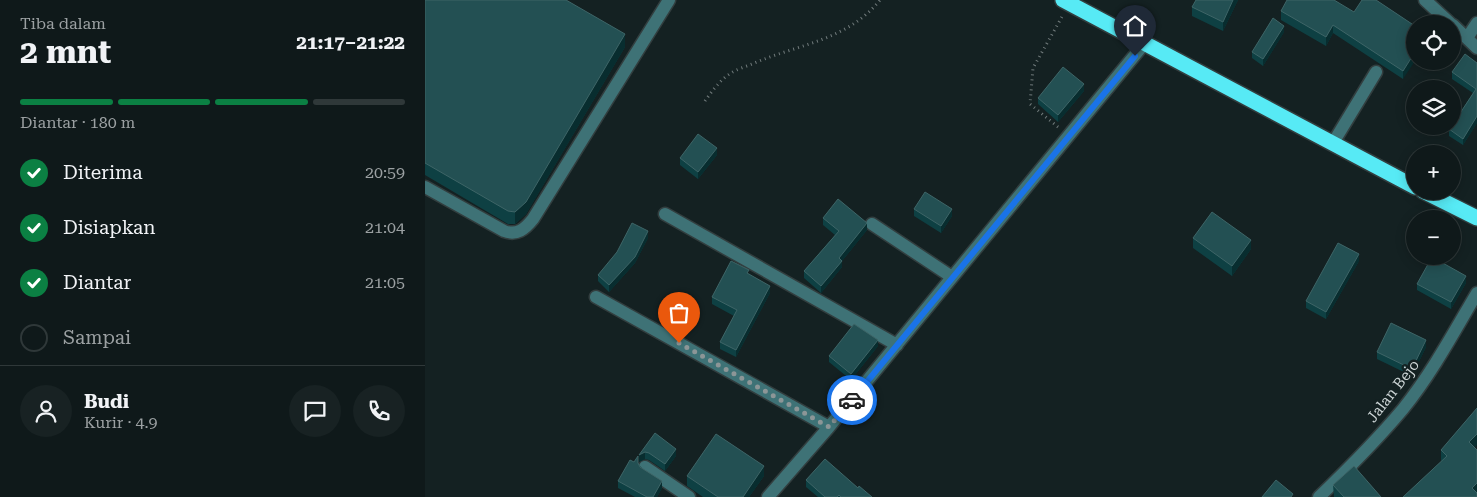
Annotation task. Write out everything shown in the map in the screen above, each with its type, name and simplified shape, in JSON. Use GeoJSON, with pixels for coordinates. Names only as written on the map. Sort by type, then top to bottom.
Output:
{"type":"FeatureCollection","features":[{"type":"Feature","properties":{"kind":"highway"},"geometry":{"type":"LineString","coordinates":[[1066,2],[1406,182]]}},
{"type":"Feature","properties":{"kind":"highway"},"geometry":{"type":"LineString","coordinates":[[1441,200],[1477,218]]}},
{"type":"Feature","properties":{"kind":"street"},"geometry":{"type":"LineString","coordinates":[[425,187],[504,232],[514,233],[524,229],[533,219],[669,0]]}},
{"type":"Feature","properties":{"kind":"street"},"geometry":{"type":"LineString","coordinates":[[1425,0],[1442,15]]}},
{"type":"Feature","properties":{"kind":"street"},"geometry":{"type":"LineString","coordinates":[[1467,38],[1477,23]]}},
{"type":"Feature","properties":{"kind":"street"},"geometry":{"type":"LineString","coordinates":[[1461,32],[1477,48]]}},
{"type":"Feature","properties":{"kind":"street"},"geometry":{"type":"LineString","coordinates":[[774,495],[1144,44]]}},
{"type":"Feature","properties":{"kind":"street"},"geometry":{"type":"LineString","coordinates":[[1333,143],[1376,72]]}},
{"type":"Feature","properties":{"kind":"street"},"geometry":{"type":"LineString","coordinates":[[665,214],[897,345]]}},
{"type":"Feature","properties":{"kind":"street"},"geometry":{"type":"LineString","coordinates":[[872,224],[952,277]]}},
{"type":"Feature","properties":{"kind":"street","name":"Jalan Bejo"},"geometry":{"type":"LineString","coordinates":[[1319,497],[1404,408],[1434,366],[1477,293]]}},
{"type":"Feature","properties":{"kind":"street"},"geometry":{"type":"LineString","coordinates":[[596,297],[829,427]]}},
{"type":"Feature","properties":{"kind":"street"},"geometry":{"type":"LineString","coordinates":[[645,467],[689,497]]}},
{"type":"Feature","properties":{"kind":"path"},"geometry":{"type":"LineString","coordinates":[[705,101],[722,80],[732,73],[774,55],[823,40],[845,30],[870,12],[880,0]]}},
{"type":"Feature","properties":{"kind":"path"},"geometry":{"type":"LineString","coordinates":[[1066,2],[1033,68],[1030,104],[1047,120],[1069,135]]}},
{"type":"Feature","properties":{"kind":"building"},"geometry":{"type":"Polygon","coordinates":[[[425,0],[566,0],[625,34],[526,202],[515,212],[508,211],[425,163],[425,0]]]}},
{"type":"Feature","properties":{"kind":"building"},"geometry":{"type":"Polygon","coordinates":[[[1196,0],[1233,0],[1223,22],[1192,7],[1196,0]]]}},
{"type":"Feature","properties":{"kind":"building"},"geometry":{"type":"Polygon","coordinates":[[[1287,0],[1334,0],[1354,12],[1362,0],[1376,0],[1406,20],[1406,66],[1403,71],[1333,25],[1326,37],[1281,11],[1287,0]]]}},
{"type":"Feature","properties":{"kind":"building"},"geometry":{"type":"Polygon","coordinates":[[[1273,18],[1284,26],[1263,59],[1252,52],[1273,18]]]}},
{"type":"Feature","properties":{"kind":"building"},"geometry":{"type":"Polygon","coordinates":[[[1465,54],[1477,63],[1477,116],[1463,139],[1457,135],[1461,135],[1461,112],[1476,89],[1452,72],[1453,70],[1461,70],[1461,60],[1465,54]]]}},
{"type":"Feature","properties":{"kind":"building"},"geometry":{"type":"Polygon","coordinates":[[[1063,67],[1084,84],[1058,115],[1038,98],[1063,67]]]}},
{"type":"Feature","properties":{"kind":"building"},"geometry":{"type":"Polygon","coordinates":[[[698,134],[717,148],[698,172],[680,158],[698,134]]]}},
{"type":"Feature","properties":{"kind":"building"},"geometry":{"type":"Polygon","coordinates":[[[925,192],[952,209],[941,226],[914,209],[925,192]]]}},
{"type":"Feature","properties":{"kind":"building"},"geometry":{"type":"Polygon","coordinates":[[[838,199],[867,223],[839,258],[842,261],[821,286],[804,271],[839,231],[823,218],[838,199]]]}},
{"type":"Feature","properties":{"kind":"building"},"geometry":{"type":"Polygon","coordinates":[[[1212,212],[1251,240],[1232,266],[1193,238],[1212,212]]]}},
{"type":"Feature","properties":{"kind":"building"},"geometry":{"type":"Polygon","coordinates":[[[632,223],[648,231],[635,257],[609,285],[598,275],[617,252],[632,223]]]}},
{"type":"Feature","properties":{"kind":"building"},"geometry":{"type":"Polygon","coordinates":[[[1338,243],[1359,254],[1326,312],[1306,301],[1338,243]]]}},
{"type":"Feature","properties":{"kind":"building"},"geometry":{"type":"Polygon","coordinates":[[[731,261],[749,270],[747,273],[770,286],[736,350],[720,342],[737,310],[712,297],[731,261]]]}},
{"type":"Feature","properties":{"kind":"building"},"geometry":{"type":"Polygon","coordinates":[[[1428,265],[1446,265],[1466,276],[1451,302],[1417,284],[1428,265]]]}},
{"type":"Feature","properties":{"kind":"building"},"geometry":{"type":"Polygon","coordinates":[[[1391,323],[1426,340],[1412,369],[1377,352],[1391,323]]]}},
{"type":"Feature","properties":{"kind":"building"},"geometry":{"type":"Polygon","coordinates":[[[854,324],[878,340],[851,374],[829,356],[854,324]]]}},
{"type":"Feature","properties":{"kind":"building"},"geometry":{"type":"Polygon","coordinates":[[[1477,408],[1477,434],[1469,442],[1477,450],[1477,483],[1472,488],[1477,493],[1477,497],[1403,497],[1447,456],[1441,450],[1477,408]]]}},
{"type":"Feature","properties":{"kind":"building"},"geometry":{"type":"Polygon","coordinates":[[[655,433],[676,449],[665,464],[649,453],[645,452],[639,455],[655,433]]]}},
{"type":"Feature","properties":{"kind":"building"},"geometry":{"type":"Polygon","coordinates":[[[716,434],[764,466],[743,497],[718,497],[687,476],[716,434]]]}},
{"type":"Feature","properties":{"kind":"building"},"geometry":{"type":"Polygon","coordinates":[[[638,456],[640,467],[662,481],[653,497],[647,497],[618,481],[630,460],[634,462],[638,456]]]}},
{"type":"Feature","properties":{"kind":"building"},"geometry":{"type":"Polygon","coordinates":[[[825,459],[858,488],[859,486],[872,497],[841,497],[839,495],[837,497],[825,497],[806,480],[825,459]]]}},
{"type":"Feature","properties":{"kind":"building"},"geometry":{"type":"Polygon","coordinates":[[[1354,466],[1381,497],[1344,497],[1333,485],[1354,466]]]}},
{"type":"Feature","properties":{"kind":"building"},"geometry":{"type":"Polygon","coordinates":[[[1276,480],[1293,494],[1291,497],[1262,497],[1276,480]]]}},
{"type":"Feature","properties":{"kind":"way so far"},"geometry":{"type":"LineString","coordinates":[[679,343],[829,427],[852,400]]}},
{"type":"Feature","properties":{"kind":"route"},"geometry":{"type":"LineString","coordinates":[[852,400],[1135,56]]}}]}
